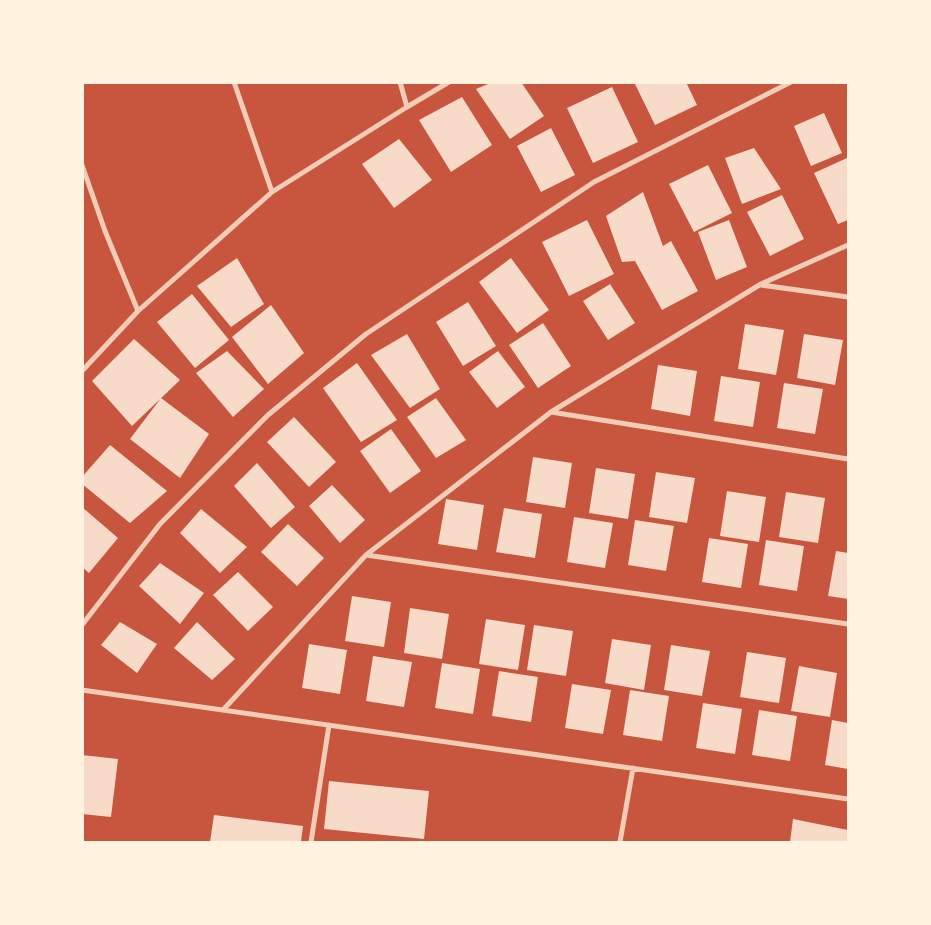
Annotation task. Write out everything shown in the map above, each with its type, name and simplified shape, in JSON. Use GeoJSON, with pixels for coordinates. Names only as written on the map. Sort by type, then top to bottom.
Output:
{"type":"FeatureCollection","features":[{"type":"Feature","properties":{"kind":"street"},"geometry":{"type":"LineString","coordinates":[[234,82],[272,192]]}},
{"type":"Feature","properties":{"kind":"street"},"geometry":{"type":"LineString","coordinates":[[400,82],[407,107]]}},
{"type":"Feature","properties":{"kind":"street"},"geometry":{"type":"LineString","coordinates":[[82,371],[138,311],[272,192],[449,82]]}},
{"type":"Feature","properties":{"kind":"street"},"geometry":{"type":"LineString","coordinates":[[82,625],[160,524],[268,415],[366,334],[594,182],[791,82]]}},
{"type":"Feature","properties":{"kind":"street"},"geometry":{"type":"LineString","coordinates":[[82,165],[105,231],[138,311]]}},
{"type":"Feature","properties":{"kind":"street"},"geometry":{"type":"LineString","coordinates":[[223,710],[366,555],[551,412],[761,284],[848,245]]}},
{"type":"Feature","properties":{"kind":"street"},"geometry":{"type":"LineString","coordinates":[[761,284],[848,297]]}},
{"type":"Feature","properties":{"kind":"street"},"geometry":{"type":"LineString","coordinates":[[551,412],[848,459]]}},
{"type":"Feature","properties":{"kind":"street"},"geometry":{"type":"LineString","coordinates":[[366,555],[848,624]]}},
{"type":"Feature","properties":{"kind":"street"},"geometry":{"type":"LineString","coordinates":[[82,690],[848,799]]}},
{"type":"Feature","properties":{"kind":"street"},"geometry":{"type":"LineString","coordinates":[[311,842],[329,725]]}},
{"type":"Feature","properties":{"kind":"street"},"geometry":{"type":"LineString","coordinates":[[620,842],[633,768]]}},
{"type":"Feature","properties":{"kind":"building"},"geometry":{"type":"Polygon","coordinates":[[[493,82],[521,82],[544,116],[510,139],[476,89],[493,82]]]}},
{"type":"Feature","properties":{"kind":"building"},"geometry":{"type":"Polygon","coordinates":[[[634,82],[686,82],[697,105],[655,125],[634,82]]]}},
{"type":"Feature","properties":{"kind":"building"},"geometry":{"type":"Polygon","coordinates":[[[612,87],[638,142],[593,163],[567,108],[612,87]]]}},
{"type":"Feature","properties":{"kind":"building"},"geometry":{"type":"Polygon","coordinates":[[[462,97],[492,145],[451,172],[419,120],[462,97]]]}},
{"type":"Feature","properties":{"kind":"building"},"geometry":{"type":"Polygon","coordinates":[[[824,113],[842,153],[811,166],[794,126],[824,113]]]}},
{"type":"Feature","properties":{"kind":"building"},"geometry":{"type":"Polygon","coordinates":[[[551,128],[575,175],[541,192],[517,146],[551,128]]]}},
{"type":"Feature","properties":{"kind":"building"},"geometry":{"type":"Polygon","coordinates":[[[399,139],[432,180],[394,208],[362,164],[399,139]]]}},
{"type":"Feature","properties":{"kind":"building"},"geometry":{"type":"Polygon","coordinates":[[[754,148],[781,189],[742,204],[725,158],[754,148]]]}},
{"type":"Feature","properties":{"kind":"building"},"geometry":{"type":"Polygon","coordinates":[[[847,158],[848,220],[838,224],[814,173],[847,158]]]}},
{"type":"Feature","properties":{"kind":"building"},"geometry":{"type":"Polygon","coordinates":[[[708,165],[732,213],[694,232],[669,184],[708,165]]]}},
{"type":"Feature","properties":{"kind":"building"},"geometry":{"type":"Polygon","coordinates":[[[643,192],[663,246],[671,241],[698,291],[662,310],[635,261],[622,262],[606,216],[643,192]]]}},
{"type":"Feature","properties":{"kind":"building"},"geometry":{"type":"Polygon","coordinates":[[[782,195],[804,239],[770,256],[747,212],[782,195]]]}},
{"type":"Feature","properties":{"kind":"building"},"geometry":{"type":"Polygon","coordinates":[[[587,220],[614,274],[569,296],[542,242],[587,220]]]}},
{"type":"Feature","properties":{"kind":"building"},"geometry":{"type":"Polygon","coordinates":[[[729,220],[747,267],[716,280],[698,232],[729,220]]]}},
{"type":"Feature","properties":{"kind":"building"},"geometry":{"type":"Polygon","coordinates":[[[237,258],[264,304],[231,327],[197,286],[237,258]]]}},
{"type":"Feature","properties":{"kind":"building"},"geometry":{"type":"Polygon","coordinates":[[[511,258],[549,310],[517,333],[479,282],[511,258]]]}},
{"type":"Feature","properties":{"kind":"building"},"geometry":{"type":"Polygon","coordinates":[[[610,284],[635,323],[608,340],[583,301],[610,284]]]}},
{"type":"Feature","properties":{"kind":"building"},"geometry":{"type":"Polygon","coordinates":[[[192,294],[229,340],[195,368],[157,322],[192,294]]]}},
{"type":"Feature","properties":{"kind":"building"},"geometry":{"type":"Polygon","coordinates":[[[468,302],[496,346],[463,366],[436,322],[468,302]]]}},
{"type":"Feature","properties":{"kind":"building"},"geometry":{"type":"Polygon","coordinates":[[[271,305],[304,353],[268,384],[232,337],[271,305]]]}},
{"type":"Feature","properties":{"kind":"building"},"geometry":{"type":"Polygon","coordinates":[[[543,323],[571,366],[538,388],[509,345],[543,323]]]}},
{"type":"Feature","properties":{"kind":"building"},"geometry":{"type":"Polygon","coordinates":[[[745,324],[784,330],[776,375],[738,369],[745,324]]]}},
{"type":"Feature","properties":{"kind":"building"},"geometry":{"type":"Polygon","coordinates":[[[407,334],[440,389],[410,408],[371,355],[407,334]]]}},
{"type":"Feature","properties":{"kind":"building"},"geometry":{"type":"Polygon","coordinates":[[[804,334],[843,340],[835,385],[797,378],[804,334]]]}},
{"type":"Feature","properties":{"kind":"building"},"geometry":{"type":"Polygon","coordinates":[[[134,339],[180,380],[132,426],[92,381],[134,339]]]}},
{"type":"Feature","properties":{"kind":"building"},"geometry":{"type":"Polygon","coordinates":[[[227,351],[264,389],[233,417],[196,373],[227,351]]]}},
{"type":"Feature","properties":{"kind":"building"},"geometry":{"type":"Polygon","coordinates":[[[498,351],[525,387],[497,408],[469,372],[498,351]]]}},
{"type":"Feature","properties":{"kind":"building"},"geometry":{"type":"Polygon","coordinates":[[[357,363],[397,420],[361,442],[323,388],[357,363]]]}},
{"type":"Feature","properties":{"kind":"building"},"geometry":{"type":"Polygon","coordinates":[[[658,365],[697,371],[690,416],[651,409],[658,365]]]}},
{"type":"Feature","properties":{"kind":"building"},"geometry":{"type":"Polygon","coordinates":[[[721,376],[760,382],[753,427],[714,421],[721,376]]]}},
{"type":"Feature","properties":{"kind":"building"},"geometry":{"type":"Polygon","coordinates":[[[784,383],[823,389],[815,434],[777,428],[784,383]]]}},
{"type":"Feature","properties":{"kind":"building"},"geometry":{"type":"Polygon","coordinates":[[[161,398],[209,434],[180,478],[130,439],[161,398]]]}},
{"type":"Feature","properties":{"kind":"building"},"geometry":{"type":"Polygon","coordinates":[[[436,398],[466,440],[436,458],[407,417],[436,398]]]}},
{"type":"Feature","properties":{"kind":"building"},"geometry":{"type":"Polygon","coordinates":[[[294,417],[336,462],[309,487],[267,442],[294,417]]]}},
{"type":"Feature","properties":{"kind":"building"},"geometry":{"type":"Polygon","coordinates":[[[391,429],[421,471],[390,493],[360,451],[391,429]]]}},
{"type":"Feature","properties":{"kind":"building"},"geometry":{"type":"Polygon","coordinates":[[[110,445],[167,491],[130,523],[82,484],[82,477],[110,445]]]}},
{"type":"Feature","properties":{"kind":"building"},"geometry":{"type":"Polygon","coordinates":[[[533,457],[572,463],[565,508],[526,502],[533,457]]]}},
{"type":"Feature","properties":{"kind":"building"},"geometry":{"type":"Polygon","coordinates":[[[257,463],[295,507],[271,528],[234,486],[257,463]]]}},
{"type":"Feature","properties":{"kind":"building"},"geometry":{"type":"Polygon","coordinates":[[[596,468],[635,474],[628,519],[589,513],[596,468]]]}},
{"type":"Feature","properties":{"kind":"building"},"geometry":{"type":"Polygon","coordinates":[[[656,472],[695,478],[687,523],[649,517],[656,472]]]}},
{"type":"Feature","properties":{"kind":"building"},"geometry":{"type":"Polygon","coordinates":[[[332,485],[365,520],[340,543],[309,506],[332,485]]]}},
{"type":"Feature","properties":{"kind":"building"},"geometry":{"type":"Polygon","coordinates":[[[727,491],[766,497],[759,542],[720,536],[727,491]]]}},
{"type":"Feature","properties":{"kind":"building"},"geometry":{"type":"Polygon","coordinates":[[[786,492],[825,498],[818,543],[779,537],[786,492]]]}},
{"type":"Feature","properties":{"kind":"building"},"geometry":{"type":"Polygon","coordinates":[[[446,499],[484,505],[477,550],[438,544],[446,499]]]}},
{"type":"Feature","properties":{"kind":"building"},"geometry":{"type":"Polygon","coordinates":[[[82,507],[118,538],[89,573],[82,567],[82,507]]]}},
{"type":"Feature","properties":{"kind":"building"},"geometry":{"type":"Polygon","coordinates":[[[504,508],[542,514],[535,558],[496,552],[504,508]]]}},
{"type":"Feature","properties":{"kind":"building"},"geometry":{"type":"Polygon","coordinates":[[[201,509],[247,547],[220,573],[180,533],[201,509]]]}},
{"type":"Feature","properties":{"kind":"building"},"geometry":{"type":"Polygon","coordinates":[[[574,517],[613,523],[605,568],[567,562],[574,517]]]}},
{"type":"Feature","properties":{"kind":"building"},"geometry":{"type":"Polygon","coordinates":[[[635,520],[674,526],[666,571],[628,565],[635,520]]]}},
{"type":"Feature","properties":{"kind":"building"},"geometry":{"type":"Polygon","coordinates":[[[288,524],[324,558],[297,586],[261,552],[288,524]]]}},
{"type":"Feature","properties":{"kind":"building"},"geometry":{"type":"Polygon","coordinates":[[[709,538],[748,544],[741,588],[702,582],[709,538]]]}},
{"type":"Feature","properties":{"kind":"building"},"geometry":{"type":"Polygon","coordinates":[[[766,540],[804,546],[797,591],[759,585],[766,540]]]}},
{"type":"Feature","properties":{"kind":"building"},"geometry":{"type":"Polygon","coordinates":[[[836,551],[848,553],[848,599],[828,596],[836,551]]]}},
{"type":"Feature","properties":{"kind":"building"},"geometry":{"type":"Polygon","coordinates":[[[160,563],[204,593],[180,624],[139,586],[160,563]]]}},
{"type":"Feature","properties":{"kind":"building"},"geometry":{"type":"Polygon","coordinates":[[[238,572],[273,607],[248,631],[213,595],[238,572]]]}},
{"type":"Feature","properties":{"kind":"building"},"geometry":{"type":"Polygon","coordinates":[[[352,596],[391,602],[384,647],[345,641],[352,596]]]}},
{"type":"Feature","properties":{"kind":"building"},"geometry":{"type":"Polygon","coordinates":[[[410,608],[449,614],[442,659],[404,653],[410,608]]]}},
{"type":"Feature","properties":{"kind":"building"},"geometry":{"type":"Polygon","coordinates":[[[486,619],[525,625],[518,670],[479,664],[486,619]]]}},
{"type":"Feature","properties":{"kind":"building"},"geometry":{"type":"Polygon","coordinates":[[[120,622],[157,644],[137,673],[101,645],[120,622]]]}},
{"type":"Feature","properties":{"kind":"building"},"geometry":{"type":"Polygon","coordinates":[[[197,622],[235,659],[212,680],[174,648],[197,622]]]}},
{"type":"Feature","properties":{"kind":"building"},"geometry":{"type":"Polygon","coordinates":[[[534,625],[573,631],[566,676],[527,670],[534,625]]]}},
{"type":"Feature","properties":{"kind":"building"},"geometry":{"type":"Polygon","coordinates":[[[612,639],[651,645],[644,690],[605,683],[612,639]]]}},
{"type":"Feature","properties":{"kind":"building"},"geometry":{"type":"Polygon","coordinates":[[[309,644],[347,650],[340,694],[302,688],[309,644]]]}},
{"type":"Feature","properties":{"kind":"building"},"geometry":{"type":"Polygon","coordinates":[[[671,645],[710,651],[702,696],[664,690],[671,645]]]}},
{"type":"Feature","properties":{"kind":"building"},"geometry":{"type":"Polygon","coordinates":[[[747,652],[786,658],[779,703],[740,697],[747,652]]]}},
{"type":"Feature","properties":{"kind":"building"},"geometry":{"type":"Polygon","coordinates":[[[373,656],[412,662],[404,707],[366,701],[373,656]]]}},
{"type":"Feature","properties":{"kind":"building"},"geometry":{"type":"Polygon","coordinates":[[[442,663],[480,669],[473,714],[435,708],[442,663]]]}},
{"type":"Feature","properties":{"kind":"building"},"geometry":{"type":"Polygon","coordinates":[[[799,666],[837,673],[830,717],[791,711],[799,666]]]}},
{"type":"Feature","properties":{"kind":"building"},"geometry":{"type":"Polygon","coordinates":[[[499,671],[538,677],[531,722],[492,716],[499,671]]]}},
{"type":"Feature","properties":{"kind":"building"},"geometry":{"type":"Polygon","coordinates":[[[572,684],[611,690],[603,734],[565,728],[572,684]]]}},
{"type":"Feature","properties":{"kind":"building"},"geometry":{"type":"Polygon","coordinates":[[[630,690],[669,696],[662,741],[623,735],[630,690]]]}},
{"type":"Feature","properties":{"kind":"building"},"geometry":{"type":"Polygon","coordinates":[[[703,703],[742,709],[735,754],[696,748],[703,703]]]}},
{"type":"Feature","properties":{"kind":"building"},"geometry":{"type":"Polygon","coordinates":[[[759,710],[797,716],[790,761],[752,755],[759,710]]]}},
{"type":"Feature","properties":{"kind":"building"},"geometry":{"type":"Polygon","coordinates":[[[832,720],[848,723],[848,769],[825,765],[832,720]]]}},
{"type":"Feature","properties":{"kind":"building"},"geometry":{"type":"Polygon","coordinates":[[[82,755],[118,759],[111,817],[82,814],[82,755]]]}},
{"type":"Feature","properties":{"kind":"building"},"geometry":{"type":"Polygon","coordinates":[[[329,781],[429,791],[424,839],[324,829],[329,781]]]}},
{"type":"Feature","properties":{"kind":"building"},"geometry":{"type":"Polygon","coordinates":[[[214,815],[303,826],[301,842],[210,842],[214,815]]]}},
{"type":"Feature","properties":{"kind":"building"},"geometry":{"type":"Polygon","coordinates":[[[793,819],[848,830],[848,842],[790,842],[793,819]]]}}]}
